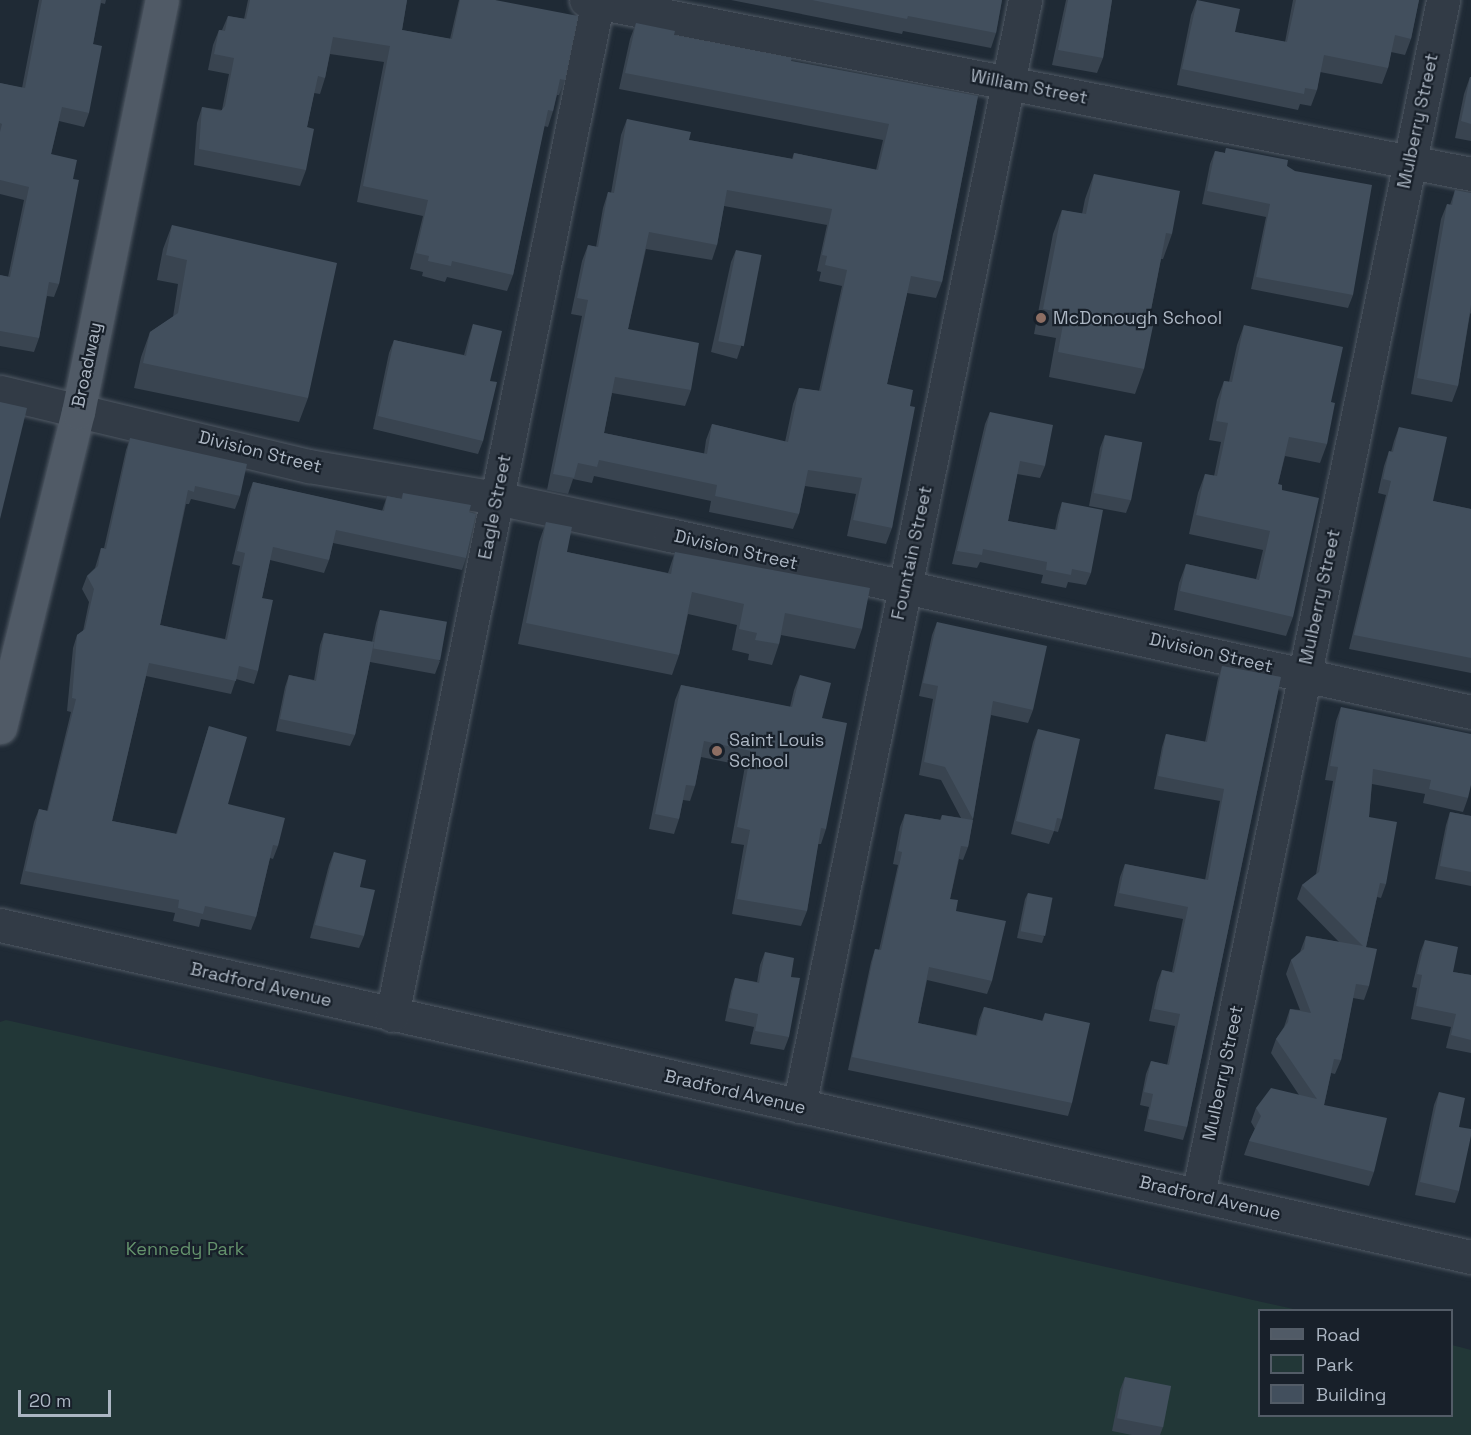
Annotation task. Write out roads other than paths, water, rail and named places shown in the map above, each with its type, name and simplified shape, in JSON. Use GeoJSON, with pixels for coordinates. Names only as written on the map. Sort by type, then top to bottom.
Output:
{"type":"FeatureCollection","features":[{"type":"Feature","properties":{"kind":"main road","name":"Broadway"},"geometry":{"type":"LineString","coordinates":[[0,727],[78,411],[162,0]]}},
{"type":"Feature","properties":{"kind":"street","name":"Fountain Street"},"geometry":{"type":"LineString","coordinates":[[800,1106],[1025,0]]}},
{"type":"Feature","properties":{"kind":"street","name":"Mulberry Street"},"geometry":{"type":"LineString","coordinates":[[1198,1195],[1443,0]]}},
{"type":"Feature","properties":{"kind":"street","name":"William Street"},"geometry":{"type":"LineString","coordinates":[[594,1],[1471,174]]}},
{"type":"Feature","properties":{"kind":"street","name":"Eagle Street"},"geometry":{"type":"LineString","coordinates":[[392,1015],[497,498],[594,1]]}},
{"type":"Feature","properties":{"kind":"street","name":"Division Street"},"geometry":{"type":"LineString","coordinates":[[0,392],[309,465],[497,498],[1471,711]]}},
{"type":"Feature","properties":{"kind":"street","name":"Bradford Avenue"},"geometry":{"type":"LineString","coordinates":[[0,925],[1471,1257]]}},
{"type":"Feature","properties":{"kind":"place","name":"McDonough School"},"geometry":{"type":"Point","coordinates":[1041,318]}},
{"type":"Feature","properties":{"kind":"place","name":"Saint Louis School"},"geometry":{"type":"Point","coordinates":[717,751]}},
{"type":"Feature","properties":{"kind":"park label","name":"Kennedy Park"},"geometry":{"type":"Point","coordinates":[185,1249]}}]}
